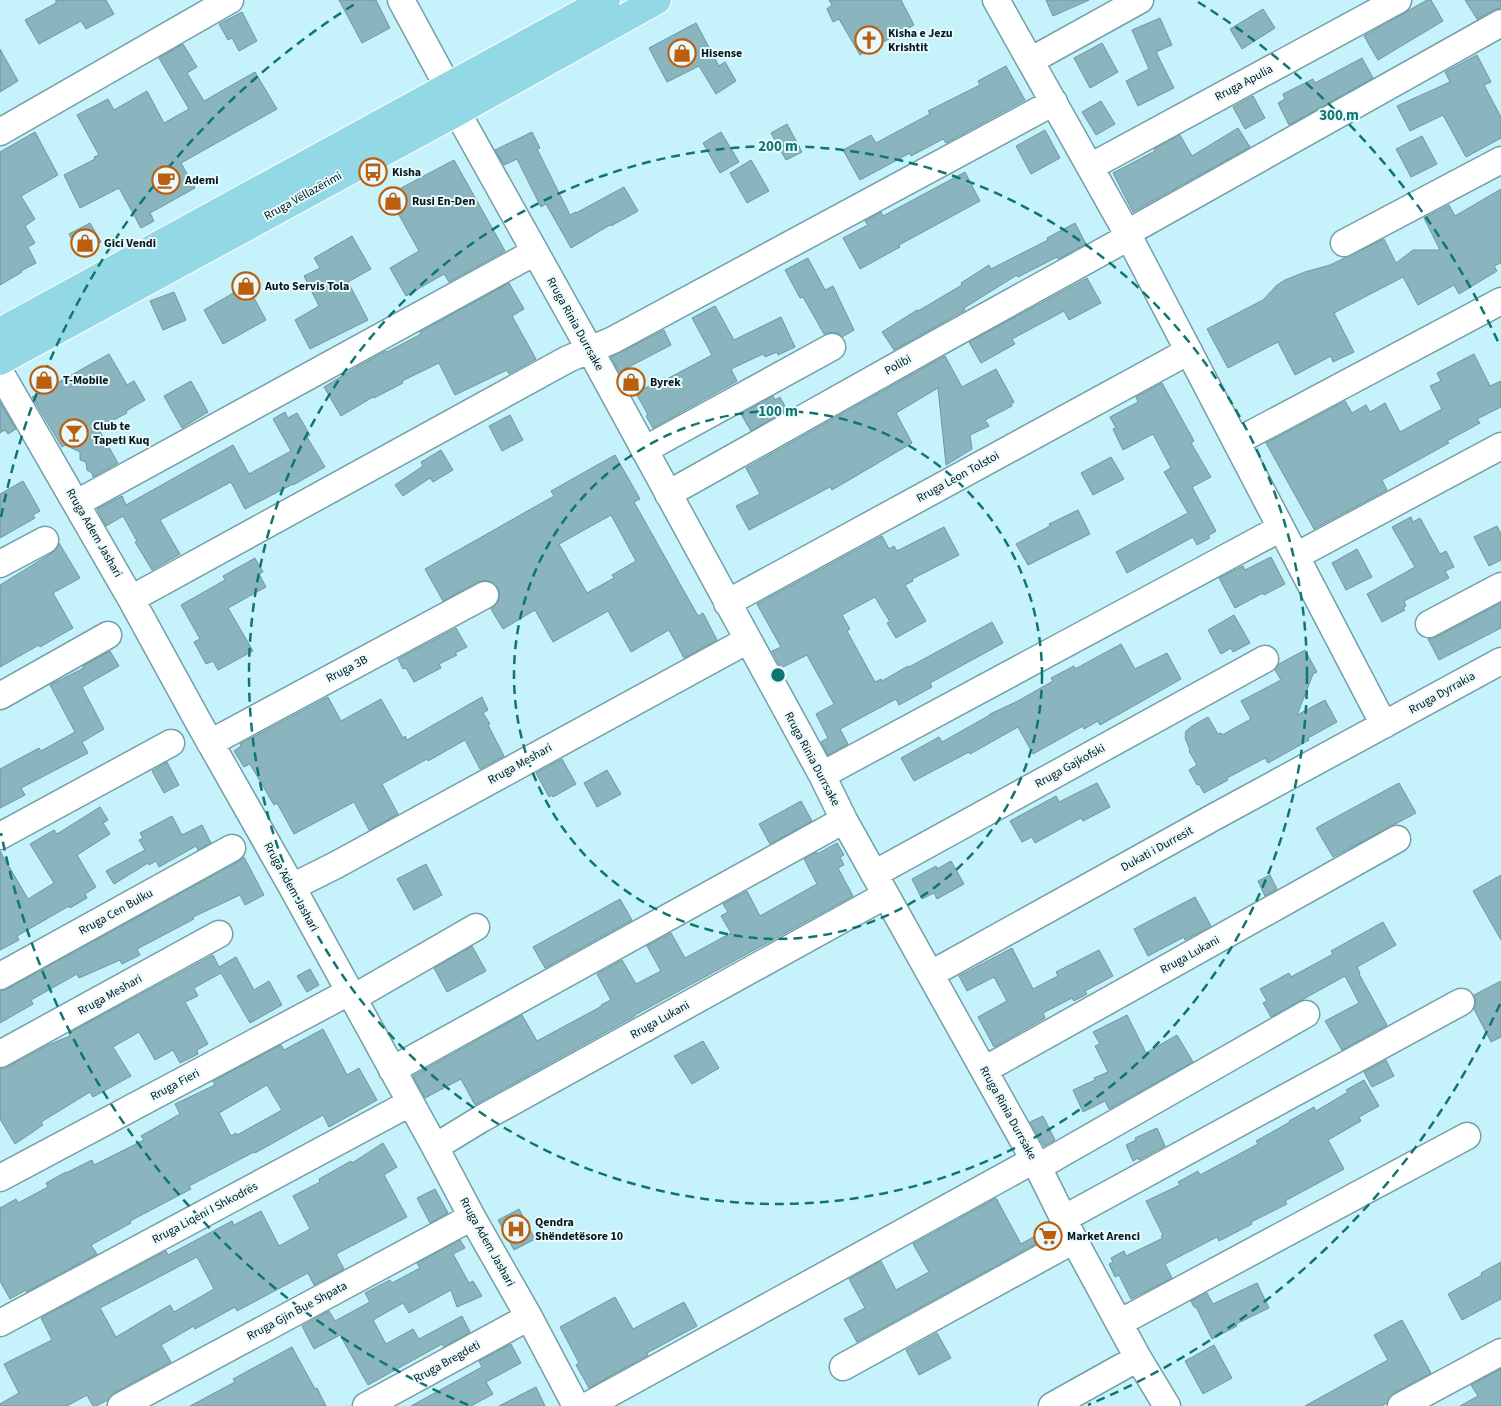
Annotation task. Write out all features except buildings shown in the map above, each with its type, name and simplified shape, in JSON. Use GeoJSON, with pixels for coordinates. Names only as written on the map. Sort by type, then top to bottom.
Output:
{"type":"FeatureCollection","features":[{"type":"Feature","properties":{"kind":"main road"},"geometry":{"type":"LineString","coordinates":[[0,332],[606,0]]}},
{"type":"Feature","properties":{"kind":"main road","name":"Rruga Vëllazërimi"},"geometry":{"type":"LineString","coordinates":[[0,361],[457,112],[657,0]]}},
{"type":"Feature","properties":{"kind":"street"},"geometry":{"type":"LineString","coordinates":[[0,132],[230,0]]}},
{"type":"Feature","properties":{"kind":"street"},"geometry":{"type":"LineString","coordinates":[[401,0],[448,87]]}},
{"type":"Feature","properties":{"kind":"street"},"geometry":{"type":"LineString","coordinates":[[996,0],[1128,235],[1384,725]]}},
{"type":"Feature","properties":{"kind":"street"},"geometry":{"type":"LineString","coordinates":[[1030,61],[1140,0]]}},
{"type":"Feature","properties":{"kind":"street","name":"Rruga Apulia"},"geometry":{"type":"LineString","coordinates":[[1090,166],[1398,0]]}},
{"type":"Feature","properties":{"kind":"street","name":"Polibi"},"geometry":{"type":"LineString","coordinates":[[668,494],[1501,23]]}},
{"type":"Feature","properties":{"kind":"street"},"geometry":{"type":"LineString","coordinates":[[131,599],[550,369],[613,340],[1054,102]]}},
{"type":"Feature","properties":{"kind":"street","name":"Rruga Rinia Durrsake"},"geometry":{"type":"LineString","coordinates":[[457,112],[590,350],[822,775],[844,820],[1036,1164],[1069,1230],[1166,1406]]}},
{"type":"Feature","properties":{"kind":"street"},"geometry":{"type":"LineString","coordinates":[[1344,243],[1501,160]]}},
{"type":"Feature","properties":{"kind":"street"},"geometry":{"type":"LineString","coordinates":[[77,503],[535,252]]}},
{"type":"Feature","properties":{"kind":"street"},"geometry":{"type":"LineString","coordinates":[[1236,442],[1501,301]]}},
{"type":"Feature","properties":{"kind":"street"},"geometry":{"type":"LineString","coordinates":[[644,450],[832,346]]}},
{"type":"Feature","properties":{"kind":"street","name":"Rruga Leon Tolstoi"},"geometry":{"type":"LineString","coordinates":[[727,602],[1189,351]]}},
{"type":"Feature","properties":{"kind":"street","name":"Rruga Adem Jashari"},"geometry":{"type":"LineString","coordinates":[[0,372],[77,503],[292,887],[576,1406]]}},
{"type":"Feature","properties":{"kind":"street"},"geometry":{"type":"LineString","coordinates":[[1296,556],[1501,446]]}},
{"type":"Feature","properties":{"kind":"street"},"geometry":{"type":"LineString","coordinates":[[822,775],[1281,528]]}},
{"type":"Feature","properties":{"kind":"street"},"geometry":{"type":"LineString","coordinates":[[0,564],[45,540]]}},
{"type":"Feature","properties":{"kind":"street"},"geometry":{"type":"LineString","coordinates":[[1429,624],[1501,586]]}},
{"type":"Feature","properties":{"kind":"street","name":"Rruga 3B"},"geometry":{"type":"LineString","coordinates":[[210,743],[485,596]]}},
{"type":"Feature","properties":{"kind":"street"},"geometry":{"type":"LineString","coordinates":[[0,696],[108,635]]}},
{"type":"Feature","properties":{"kind":"street","name":"Rruga Meshari"},"geometry":{"type":"LineString","coordinates":[[292,887],[336,865],[748,640]]}},
{"type":"Feature","properties":{"kind":"street","name":"Rruga Gajkofski"},"geometry":{"type":"LineString","coordinates":[[880,884],[1265,659]]}},
{"type":"Feature","properties":{"kind":"street","name":"Rruga Dyrrakia"},"geometry":{"type":"LineString","coordinates":[[1384,725],[1501,661]]}},
{"type":"Feature","properties":{"kind":"street","name":"Dukati i Durresit"},"geometry":{"type":"LineString","coordinates":[[931,974],[1384,725]]}},
{"type":"Feature","properties":{"kind":"street"},"geometry":{"type":"LineString","coordinates":[[0,836],[171,743]]}},
{"type":"Feature","properties":{"kind":"street"},"geometry":{"type":"LineString","coordinates":[[392,1070],[844,820]]}},
{"type":"Feature","properties":{"kind":"street","name":"Rruga Lukani"},"geometry":{"type":"LineString","coordinates":[[984,1070],[1397,839]]}},
{"type":"Feature","properties":{"kind":"street","name":"Rruga Cen Bulku"},"geometry":{"type":"LineString","coordinates":[[0,976],[232,848]]}},
{"type":"Feature","properties":{"kind":"street","name":"Rruga Lukani"},"geometry":{"type":"LineString","coordinates":[[435,1147],[880,884]]}},
{"type":"Feature","properties":{"kind":"street","name":"Rruga Fieri"},"geometry":{"type":"LineString","coordinates":[[0,1178],[351,995],[476,927]]}},
{"type":"Feature","properties":{"kind":"street","name":"Rruga Meshari"},"geometry":{"type":"LineString","coordinates":[[0,1054],[219,934]]}},
{"type":"Feature","properties":{"kind":"street"},"geometry":{"type":"LineString","coordinates":[[843,1367],[1069,1230],[1461,1002]]}},
{"type":"Feature","properties":{"kind":"street"},"geometry":{"type":"LineString","coordinates":[[588,1406],[1036,1164],[1306,1014]]}},
{"type":"Feature","properties":{"kind":"street","name":"Rruga Liqeni I Shkodrës"},"geometry":{"type":"LineString","coordinates":[[0,1323],[410,1103]]}},
{"type":"Feature","properties":{"kind":"street"},"geometry":{"type":"LineString","coordinates":[[1119,1323],[1467,1136]]}},
{"type":"Feature","properties":{"kind":"street","name":"Rruga Gjin Bue Shpata"},"geometry":{"type":"LineString","coordinates":[[122,1406],[472,1217]]}},
{"type":"Feature","properties":{"kind":"street","name":"Rruga Bregdeti"},"geometry":{"type":"LineString","coordinates":[[366,1406],[529,1318]]}},
{"type":"Feature","properties":{"kind":"street"},"geometry":{"type":"LineString","coordinates":[[1401,1406],[1501,1352]]}},
{"type":"Feature","properties":{"kind":"street"},"geometry":{"type":"LineString","coordinates":[[1052,1406],[1138,1358]]}},
{"type":"Feature","properties":{"kind":"place","name":"Kisha e Jezu Krishtit"},"geometry":{"type":"Point","coordinates":[869,40]}},
{"type":"Feature","properties":{"kind":"place","name":"Hisense"},"geometry":{"type":"Point","coordinates":[682,53]}},
{"type":"Feature","properties":{"kind":"place","name":"Kisha"},"geometry":{"type":"Point","coordinates":[373,172]}},
{"type":"Feature","properties":{"kind":"place","name":"Ademi"},"geometry":{"type":"Point","coordinates":[166,180]}},
{"type":"Feature","properties":{"kind":"place","name":"Rusi En-Den"},"geometry":{"type":"Point","coordinates":[393,201]}},
{"type":"Feature","properties":{"kind":"place","name":"Gici Vendi"},"geometry":{"type":"Point","coordinates":[85,243]}},
{"type":"Feature","properties":{"kind":"place","name":"Auto Servis Tola"},"geometry":{"type":"Point","coordinates":[246,286]}},
{"type":"Feature","properties":{"kind":"place","name":"T-Mobile"},"geometry":{"type":"Point","coordinates":[44,380]}},
{"type":"Feature","properties":{"kind":"place","name":"Byrek"},"geometry":{"type":"Point","coordinates":[631,382]}},
{"type":"Feature","properties":{"kind":"place","name":"Club te Tapeti Kuq"},"geometry":{"type":"Point","coordinates":[74,433]}},
{"type":"Feature","properties":{"kind":"place","name":"Qendra Shëndetësore 10"},"geometry":{"type":"Point","coordinates":[516,1229]}},
{"type":"Feature","properties":{"kind":"place","name":"Market Arenci"},"geometry":{"type":"Point","coordinates":[1048,1236]}}]}
